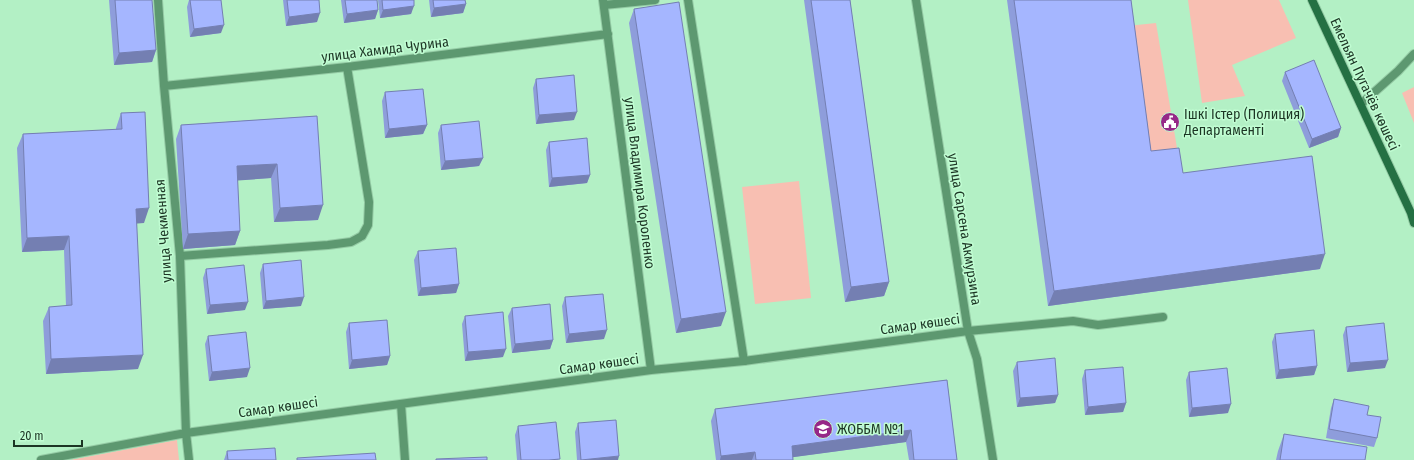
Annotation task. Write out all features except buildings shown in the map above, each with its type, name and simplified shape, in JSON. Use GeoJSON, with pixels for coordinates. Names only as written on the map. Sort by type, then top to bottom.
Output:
{"type":"FeatureCollection","features":[{"type":"Feature","properties":{"kind":"street","name":"улица Чекменная"},"geometry":{"type":"LineString","coordinates":[[158,0],[164,86],[180,256],[186,433],[190,460]]}},
{"type":"Feature","properties":{"kind":"street"},"geometry":{"type":"LineString","coordinates":[[604,3],[655,0]]}},
{"type":"Feature","properties":{"kind":"street"},"geometry":{"type":"LineString","coordinates":[[688,0],[744,361]]}},
{"type":"Feature","properties":{"kind":"street","name":"улица Сарсена Акмурзина"},"geometry":{"type":"LineString","coordinates":[[916,0],[968,331],[977,359],[993,460]]}},
{"type":"Feature","properties":{"kind":"street","name":"Емельян Пугачёв көшесі"},"geometry":{"type":"LineString","coordinates":[[1312,0],[1411,213],[1414,223]]}},
{"type":"Feature","properties":{"kind":"street","name":"улица Владимира Короленко"},"geometry":{"type":"LineString","coordinates":[[604,3],[651,370]]}},
{"type":"Feature","properties":{"kind":"street","name":"улица Хамида Чурина"},"geometry":{"type":"LineString","coordinates":[[164,86],[347,67],[608,34]]}},
{"type":"Feature","properties":{"kind":"street"},"geometry":{"type":"LineString","coordinates":[[1361,104],[1398,71],[1414,54]]}},
{"type":"Feature","properties":{"kind":"street"},"geometry":{"type":"LineString","coordinates":[[180,256],[328,245],[351,242],[362,236],[368,225],[369,202],[347,67]]}},
{"type":"Feature","properties":{"kind":"street","name":"Самар көшесі"},"geometry":{"type":"LineString","coordinates":[[41,460],[186,433],[651,370],[744,361],[968,331],[1073,321],[1098,325],[1163,317]]}},
{"type":"Feature","properties":{"kind":"street"},"geometry":{"type":"LineString","coordinates":[[401,404],[405,460]]}},
{"type":"Feature","properties":{"kind":"shaded area"},"geometry":{"type":"Polygon","coordinates":[[[1188,0],[1279,0],[1296,38],[1232,65],[1245,96],[1202,103],[1188,0]]]}},
{"type":"Feature","properties":{"kind":"shaded area"},"geometry":{"type":"Polygon","coordinates":[[[1156,23],[1177,148],[1146,166],[1127,26],[1156,23]]]}},
{"type":"Feature","properties":{"kind":"shaded area"},"geometry":{"type":"Polygon","coordinates":[[[1414,87],[1414,123],[1402,93],[1414,87]]]}},
{"type":"Feature","properties":{"kind":"shaded area"},"geometry":{"type":"Polygon","coordinates":[[[799,181],[811,298],[755,304],[742,187],[799,181]]]}},
{"type":"Feature","properties":{"kind":"shaded area"},"geometry":{"type":"Polygon","coordinates":[[[177,440],[179,460],[70,460],[177,440]]]}},
{"type":"Feature","properties":{"kind":"place","name":"Ішкі Істер (Полиция) Департаменті"},"geometry":{"type":"Point","coordinates":[1170,122]}},
{"type":"Feature","properties":{"kind":"place","name":"ЖОББМ №1"},"geometry":{"type":"Point","coordinates":[823,429]}}]}
